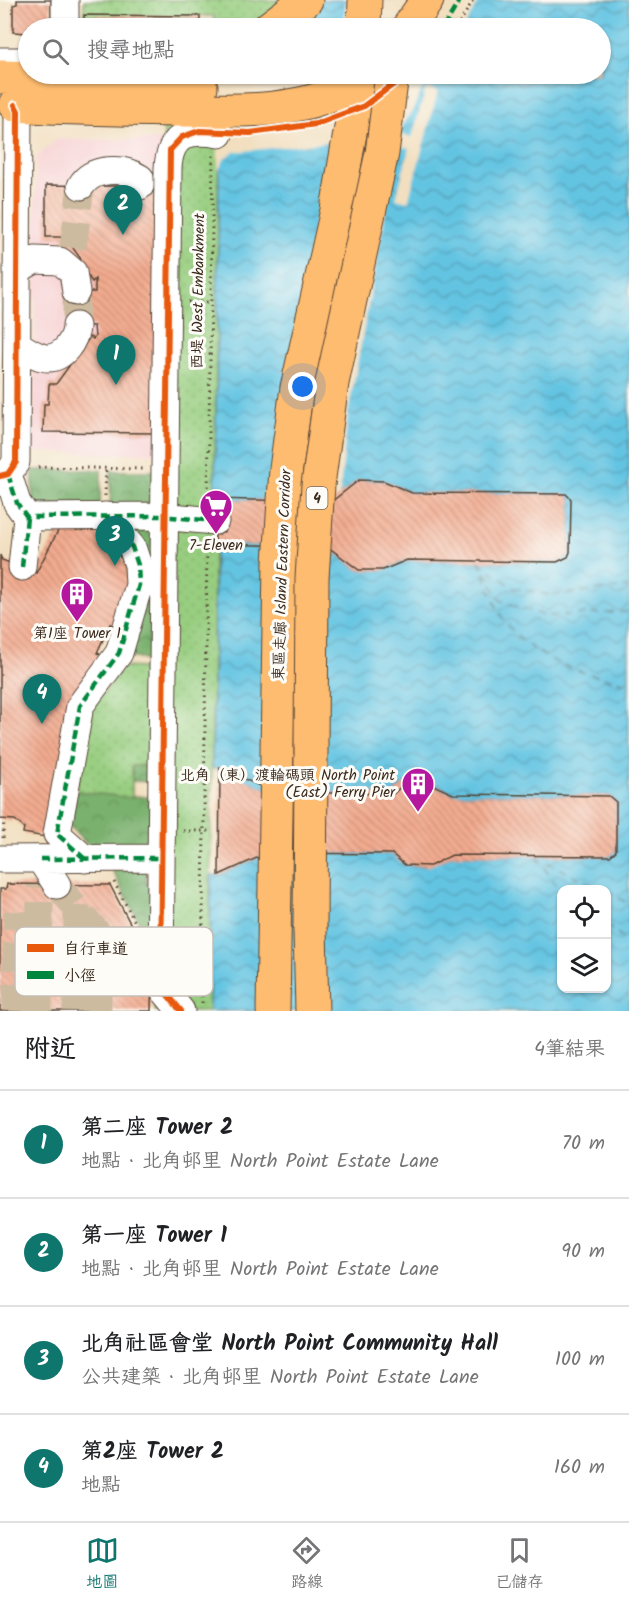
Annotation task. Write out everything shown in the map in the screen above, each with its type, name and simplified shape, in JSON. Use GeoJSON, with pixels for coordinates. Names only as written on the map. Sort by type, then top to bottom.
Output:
{"type":"FeatureCollection","features":[{"type":"Feature","properties":{"kind":"highway"},"geometry":{"type":"LineString","coordinates":[[282,18],[306,0]]}},
{"type":"Feature","properties":{"kind":"highway"},"geometry":{"type":"LineString","coordinates":[[294,18],[306,0]]}},
{"type":"Feature","properties":{"kind":"highway"},"geometry":{"type":"LineString","coordinates":[[364,18],[365,0]]}},
{"type":"Feature","properties":{"kind":"highway"},"geometry":{"type":"LineString","coordinates":[[397,18],[398,0]]}},
{"type":"Feature","properties":{"kind":"highway"},"geometry":{"type":"LineString","coordinates":[[415,18],[427,0]]}},
{"type":"Feature","properties":{"kind":"highway"},"geometry":{"type":"LineString","coordinates":[[7,91],[87,84]]}},
{"type":"Feature","properties":{"kind":"highway"},"geometry":{"type":"LineString","coordinates":[[148,84],[159,87],[242,88],[290,84]]}},
{"type":"Feature","properties":{"kind":"highway"},"geometry":{"type":"LineString","coordinates":[[7,91],[208,125],[328,96],[350,84]]}},
{"type":"Feature","properties":{"kind":"highway","name":"東區走廊 Island Eastern Corridor"},"geometry":{"type":"LineString","coordinates":[[273,1011],[280,574],[286,469],[297,388],[338,210],[360,84]]}},
{"type":"Feature","properties":{"kind":"highway","name":"東區走廊 Island Eastern Corridor"},"geometry":{"type":"LineString","coordinates":[[312,1011],[312,578],[317,495],[333,383],[376,185],[391,84]]}},
{"type":"Feature","properties":{"kind":"street"},"geometry":{"type":"LineString","coordinates":[[65,0],[65,18]]}},
{"type":"Feature","properties":{"kind":"street"},"geometry":{"type":"LineString","coordinates":[[0,61],[18,61]]}},
{"type":"Feature","properties":{"kind":"street"},"geometry":{"type":"LineString","coordinates":[[7,91],[18,111],[16,462],[12,472],[12,494],[27,517],[22,567]]}},
{"type":"Feature","properties":{"kind":"street"},"geometry":{"type":"LineString","coordinates":[[160,927],[169,157],[173,144],[182,137],[208,125]]}},
{"type":"Feature","properties":{"kind":"street"},"geometry":{"type":"LineString","coordinates":[[81,186],[86,178],[96,173],[123,170],[140,178],[140,186]]}},
{"type":"Feature","properties":{"kind":"street"},"geometry":{"type":"LineString","coordinates":[[17,270],[35,260],[60,261],[69,256],[76,279],[76,292]]}},
{"type":"Feature","properties":{"kind":"street"},"geometry":{"type":"LineString","coordinates":[[17,344],[34,355],[51,359],[61,355],[70,344],[76,326]]}},
{"type":"Feature","properties":{"kind":"street"},"geometry":{"type":"LineString","coordinates":[[93,859],[57,834],[80,706],[119,653],[136,595],[139,575],[132,547],[105,516]]}},
{"type":"Feature","properties":{"kind":"street"},"geometry":{"type":"LineString","coordinates":[[27,517],[164,517],[211,521]]}},
{"type":"Feature","properties":{"kind":"street"},"geometry":{"type":"LineString","coordinates":[[2,850],[45,876],[93,859],[161,858]]}},
{"type":"Feature","properties":{"kind":"street"},"geometry":{"type":"LineString","coordinates":[[168,996],[181,1011]]}},
{"type":"Feature","properties":{"kind":"path"},"geometry":{"type":"LineString","coordinates":[[463,18],[473,0]]}},
{"type":"Feature","properties":{"kind":"path"},"geometry":{"type":"LineString","coordinates":[[105,516],[106,468]]}},
{"type":"Feature","properties":{"kind":"path"},"geometry":{"type":"LineString","coordinates":[[12,472],[106,468],[165,469]]}},
{"type":"Feature","properties":{"kind":"path"},"geometry":{"type":"LineString","coordinates":[[2,850],[4,819]]}},
{"type":"Feature","properties":{"kind":"path"},"geometry":{"type":"LineString","coordinates":[[161,830],[212,831]]}},
{"type":"Feature","properties":{"kind":"path"},"geometry":{"type":"LineString","coordinates":[[93,859],[137,927]]}},
{"type":"Feature","properties":{"kind":"shaded area"},"geometry":{"type":"Polygon","coordinates":[[[56,139],[164,140],[161,454],[33,452],[36,158],[56,139]]]}},
{"type":"Feature","properties":{"kind":"green space"},"geometry":{"type":"Polygon","coordinates":[[[84,0],[280,0],[262,18],[84,15],[84,0]]]}},
{"type":"Feature","properties":{"kind":"green space"},"geometry":{"type":"Polygon","coordinates":[[[164,118],[219,119],[210,927],[156,927],[157,766],[132,766],[132,798],[76,791],[90,710],[123,667],[144,668],[159,680],[164,118]]]}},
{"type":"Feature","properties":{"kind":"green space"},"geometry":{"type":"Polygon","coordinates":[[[33,470],[101,470],[100,507],[32,506],[33,470]]]}},
{"type":"Feature","properties":{"kind":"green space"},"geometry":{"type":"Polygon","coordinates":[[[111,471],[161,471],[160,496],[151,504],[110,507],[111,471]]]}},
{"type":"Feature","properties":{"kind":"green space"},"geometry":{"type":"Polygon","coordinates":[[[125,523],[154,529],[155,664],[138,658],[130,658],[125,523]]]}},
{"type":"Feature","properties":{"kind":"green space"},"geometry":{"type":"Polygon","coordinates":[[[132,766],[158,766],[158,782],[132,781],[132,766]]]}},
{"type":"Feature","properties":{"kind":"green space"},"geometry":{"type":"Polygon","coordinates":[[[76,791],[157,798],[157,838],[146,838],[145,849],[91,848],[70,826],[76,791]]]}},
{"type":"Feature","properties":{"kind":"green space"},"geometry":{"type":"Polygon","coordinates":[[[112,870],[146,870],[146,883],[156,884],[156,927],[142,927],[112,870]]]}},
{"type":"Feature","properties":{"kind":"green space"},"geometry":{"type":"Polygon","coordinates":[[[155,996],[209,996],[209,1011],[155,1011],[155,996]]]}},
{"type":"Feature","properties":{"kind":"water"},"geometry":{"type":"Polygon","coordinates":[[[280,0],[629,0],[629,1011],[209,1011],[209,996],[213,996],[211,875],[219,875],[268,853],[392,854],[407,864],[421,866],[436,863],[452,855],[610,856],[616,851],[616,802],[609,796],[453,794],[429,783],[404,784],[393,794],[273,792],[220,769],[212,768],[215,544],[328,547],[359,570],[383,570],[407,560],[557,562],[568,557],[570,552],[571,499],[565,494],[412,493],[384,481],[359,480],[331,502],[215,499],[220,84],[611,84],[611,18],[280,18],[280,0]]]}},
{"type":"Feature","properties":{"kind":"pier"},"geometry":{"type":"Polygon","coordinates":[[[346,0],[441,0],[430,18],[344,18],[346,0]]]}},
{"type":"Feature","properties":{"kind":"pier"},"geometry":{"type":"Polygon","coordinates":[[[445,0],[479,0],[469,18],[434,18],[445,0]]]}},
{"type":"Feature","properties":{"kind":"pier"},"geometry":{"type":"Polygon","coordinates":[[[217,84],[425,84],[412,112],[401,128],[400,134],[412,137],[426,88],[438,91],[408,202],[396,199],[409,148],[398,146],[348,413],[339,499],[333,504],[270,503],[298,311],[330,142],[234,152],[225,158],[218,171],[217,84]]]}},
{"type":"Feature","properties":{"kind":"building"},"geometry":{"type":"Polygon","coordinates":[[[17,0],[51,0],[51,18],[18,18],[18,32],[13,32],[13,5],[17,4],[17,0]]]}},
{"type":"Feature","properties":{"kind":"building"},"geometry":{"type":"Polygon","coordinates":[[[84,15],[200,16],[200,18],[84,18],[84,15]]]}},
{"type":"Feature","properties":{"kind":"building"},"geometry":{"type":"Polygon","coordinates":[[[46,185],[161,187],[158,433],[43,432],[44,404],[48,404],[49,384],[56,384],[90,337],[93,339],[95,337],[94,326],[69,325],[69,292],[95,292],[95,279],[92,282],[78,261],[81,259],[73,248],[60,237],[46,237],[46,185]]]}},
{"type":"Feature","properties":{"kind":"building"},"geometry":{"type":"Polygon","coordinates":[[[359,480],[384,481],[412,493],[566,494],[571,499],[570,552],[568,557],[557,562],[407,560],[383,570],[359,570],[328,547],[215,544],[215,499],[331,502],[359,480]]]}},
{"type":"Feature","properties":{"kind":"building"},"geometry":{"type":"Polygon","coordinates":[[[60,527],[96,527],[107,533],[105,539],[126,564],[128,585],[114,625],[110,624],[97,653],[101,655],[45,837],[23,833],[24,828],[15,820],[0,819],[0,555],[2,560],[36,573],[60,527]]]}},
{"type":"Feature","properties":{"kind":"building","name":"北角（東）渡輪碼頭 North Point (East) Ferry Pier"},"geometry":{"type":"Polygon","coordinates":[[[220,768],[273,792],[393,794],[404,784],[429,783],[453,794],[609,796],[616,802],[616,851],[610,856],[452,855],[430,866],[405,865],[392,854],[268,853],[219,875],[220,768]]]}},
{"type":"Feature","properties":{"kind":"building"},"geometry":{"type":"Polygon","coordinates":[[[7,884],[110,885],[132,927],[15,927],[15,996],[151,996],[151,1011],[0,1011],[0,889],[6,889],[7,884]]]}},
{"type":"Feature","properties":{"kind":"ferry route"},"geometry":{"type":"LineString","coordinates":[[479,561],[502,617],[519,637],[562,665],[629,683]]}},
{"type":"Feature","properties":{"kind":"ferry route"},"geometry":{"type":"LineString","coordinates":[[479,562],[514,588],[550,595],[629,587]]}},
{"type":"Feature","properties":{"kind":"ferry route"},"geometry":{"type":"LineString","coordinates":[[485,572],[500,600],[545,616],[629,612]]}},
{"type":"Feature","properties":{"kind":"ferry route"},"geometry":{"type":"LineString","coordinates":[[535,856],[593,885]]}},
{"type":"Feature","properties":{"kind":"ferry route"},"geometry":{"type":"LineString","coordinates":[[536,856],[557,886]]}},
{"type":"Feature","properties":{"kind":"ferry route"},"geometry":{"type":"LineString","coordinates":[[611,894],[629,904]]}},
{"type":"Feature","properties":{"kind":"ferry route"},"geometry":{"type":"LineString","coordinates":[[611,929],[629,942]]}},
{"type":"Feature","properties":{"kind":"tunnel"},"geometry":{"type":"LineString","coordinates":[[73,248],[81,186]]}},
{"type":"Feature","properties":{"kind":"tunnel"},"geometry":{"type":"LineString","coordinates":[[76,292],[76,326]]}},
{"type":"Feature","properties":{"kind":"tunnel"},"geometry":{"type":"LineString","coordinates":[[40,885],[40,927]]}},
{"type":"Feature","properties":{"kind":"tunnel"},"geometry":{"type":"LineString","coordinates":[[57,885],[93,927]]}},
{"type":"Feature","properties":{"kind":"tunnel"},"geometry":{"type":"LineString","coordinates":[[77,906],[77,927]]}},
{"type":"Feature","properties":{"kind":"tunnel"},"geometry":{"type":"LineString","coordinates":[[17,911],[17,927]]}},
{"type":"Feature","properties":{"kind":"tunnel"},"geometry":{"type":"LineString","coordinates":[[16,996],[16,1011]]}},
{"type":"Feature","properties":{"kind":"tunnel"},"geometry":{"type":"LineString","coordinates":[[39,996],[39,1011]]}},
{"type":"Feature","properties":{"kind":"tunnel"},"geometry":{"type":"LineString","coordinates":[[76,996],[76,1011]]}},
{"type":"Feature","properties":{"kind":"tunnel"},"geometry":{"type":"LineString","coordinates":[[98,996],[98,1011]]}},
{"type":"Feature","properties":{"kind":"marked path"},"geometry":{"type":"LineString","coordinates":[[449,18],[460,0]]}},
{"type":"Feature","properties":{"kind":"marked path"},"geometry":{"type":"LineString","coordinates":[[8,474],[17,503],[27,517],[160,516],[215,521]]}},
{"type":"Feature","properties":{"kind":"marked path"},"geometry":{"type":"LineString","coordinates":[[85,859],[57,834],[80,706],[119,653],[139,585],[138,565],[132,547],[105,516]]}},
{"type":"Feature","properties":{"kind":"marked path"},"geometry":{"type":"LineString","coordinates":[[22,567],[27,517]]}},
{"type":"Feature","properties":{"kind":"marked path"},"geometry":{"type":"LineString","coordinates":[[40,859],[161,858]]}},
{"type":"Feature","properties":{"kind":"cycle path"},"geometry":{"type":"LineString","coordinates":[[161,927],[170,150],[182,137],[199,131],[250,133],[316,124],[364,106],[394,84]]}},
{"type":"Feature","properties":{"kind":"cycle path"},"geometry":{"type":"LineString","coordinates":[[0,476],[8,474],[16,462],[18,111],[15,105]]}},
{"type":"Feature","properties":{"kind":"cycle path"},"geometry":{"type":"LineString","coordinates":[[169,996],[181,1011]]}},
{"type":"Feature","properties":{"kind":"place","name":"第一座 Tower 1"},"geometry":{"type":"Point","coordinates":[123,235]}},
{"type":"Feature","properties":{"kind":"place","name":"第二座 Tower 2"},"geometry":{"type":"Point","coordinates":[116,385]}},
{"type":"Feature","properties":{"kind":"place","name":"7-Eleven"},"geometry":{"type":"Point","coordinates":[216,535]}},
{"type":"Feature","properties":{"kind":"place","name":"北角社區會堂 North Point Community Hall"},"geometry":{"type":"Point","coordinates":[115,566]}},
{"type":"Feature","properties":{"kind":"place","name":"第1座 Tower 1"},"geometry":{"type":"Point","coordinates":[77,623]}},
{"type":"Feature","properties":{"kind":"place","name":"第2座 Tower 2"},"geometry":{"type":"Point","coordinates":[42,724]}},
{"type":"Feature","properties":{"kind":"place","name":"北角（東）渡輪碼頭 North Point (East) Ferry Pier"},"geometry":{"type":"Point","coordinates":[418,813]}}]}
